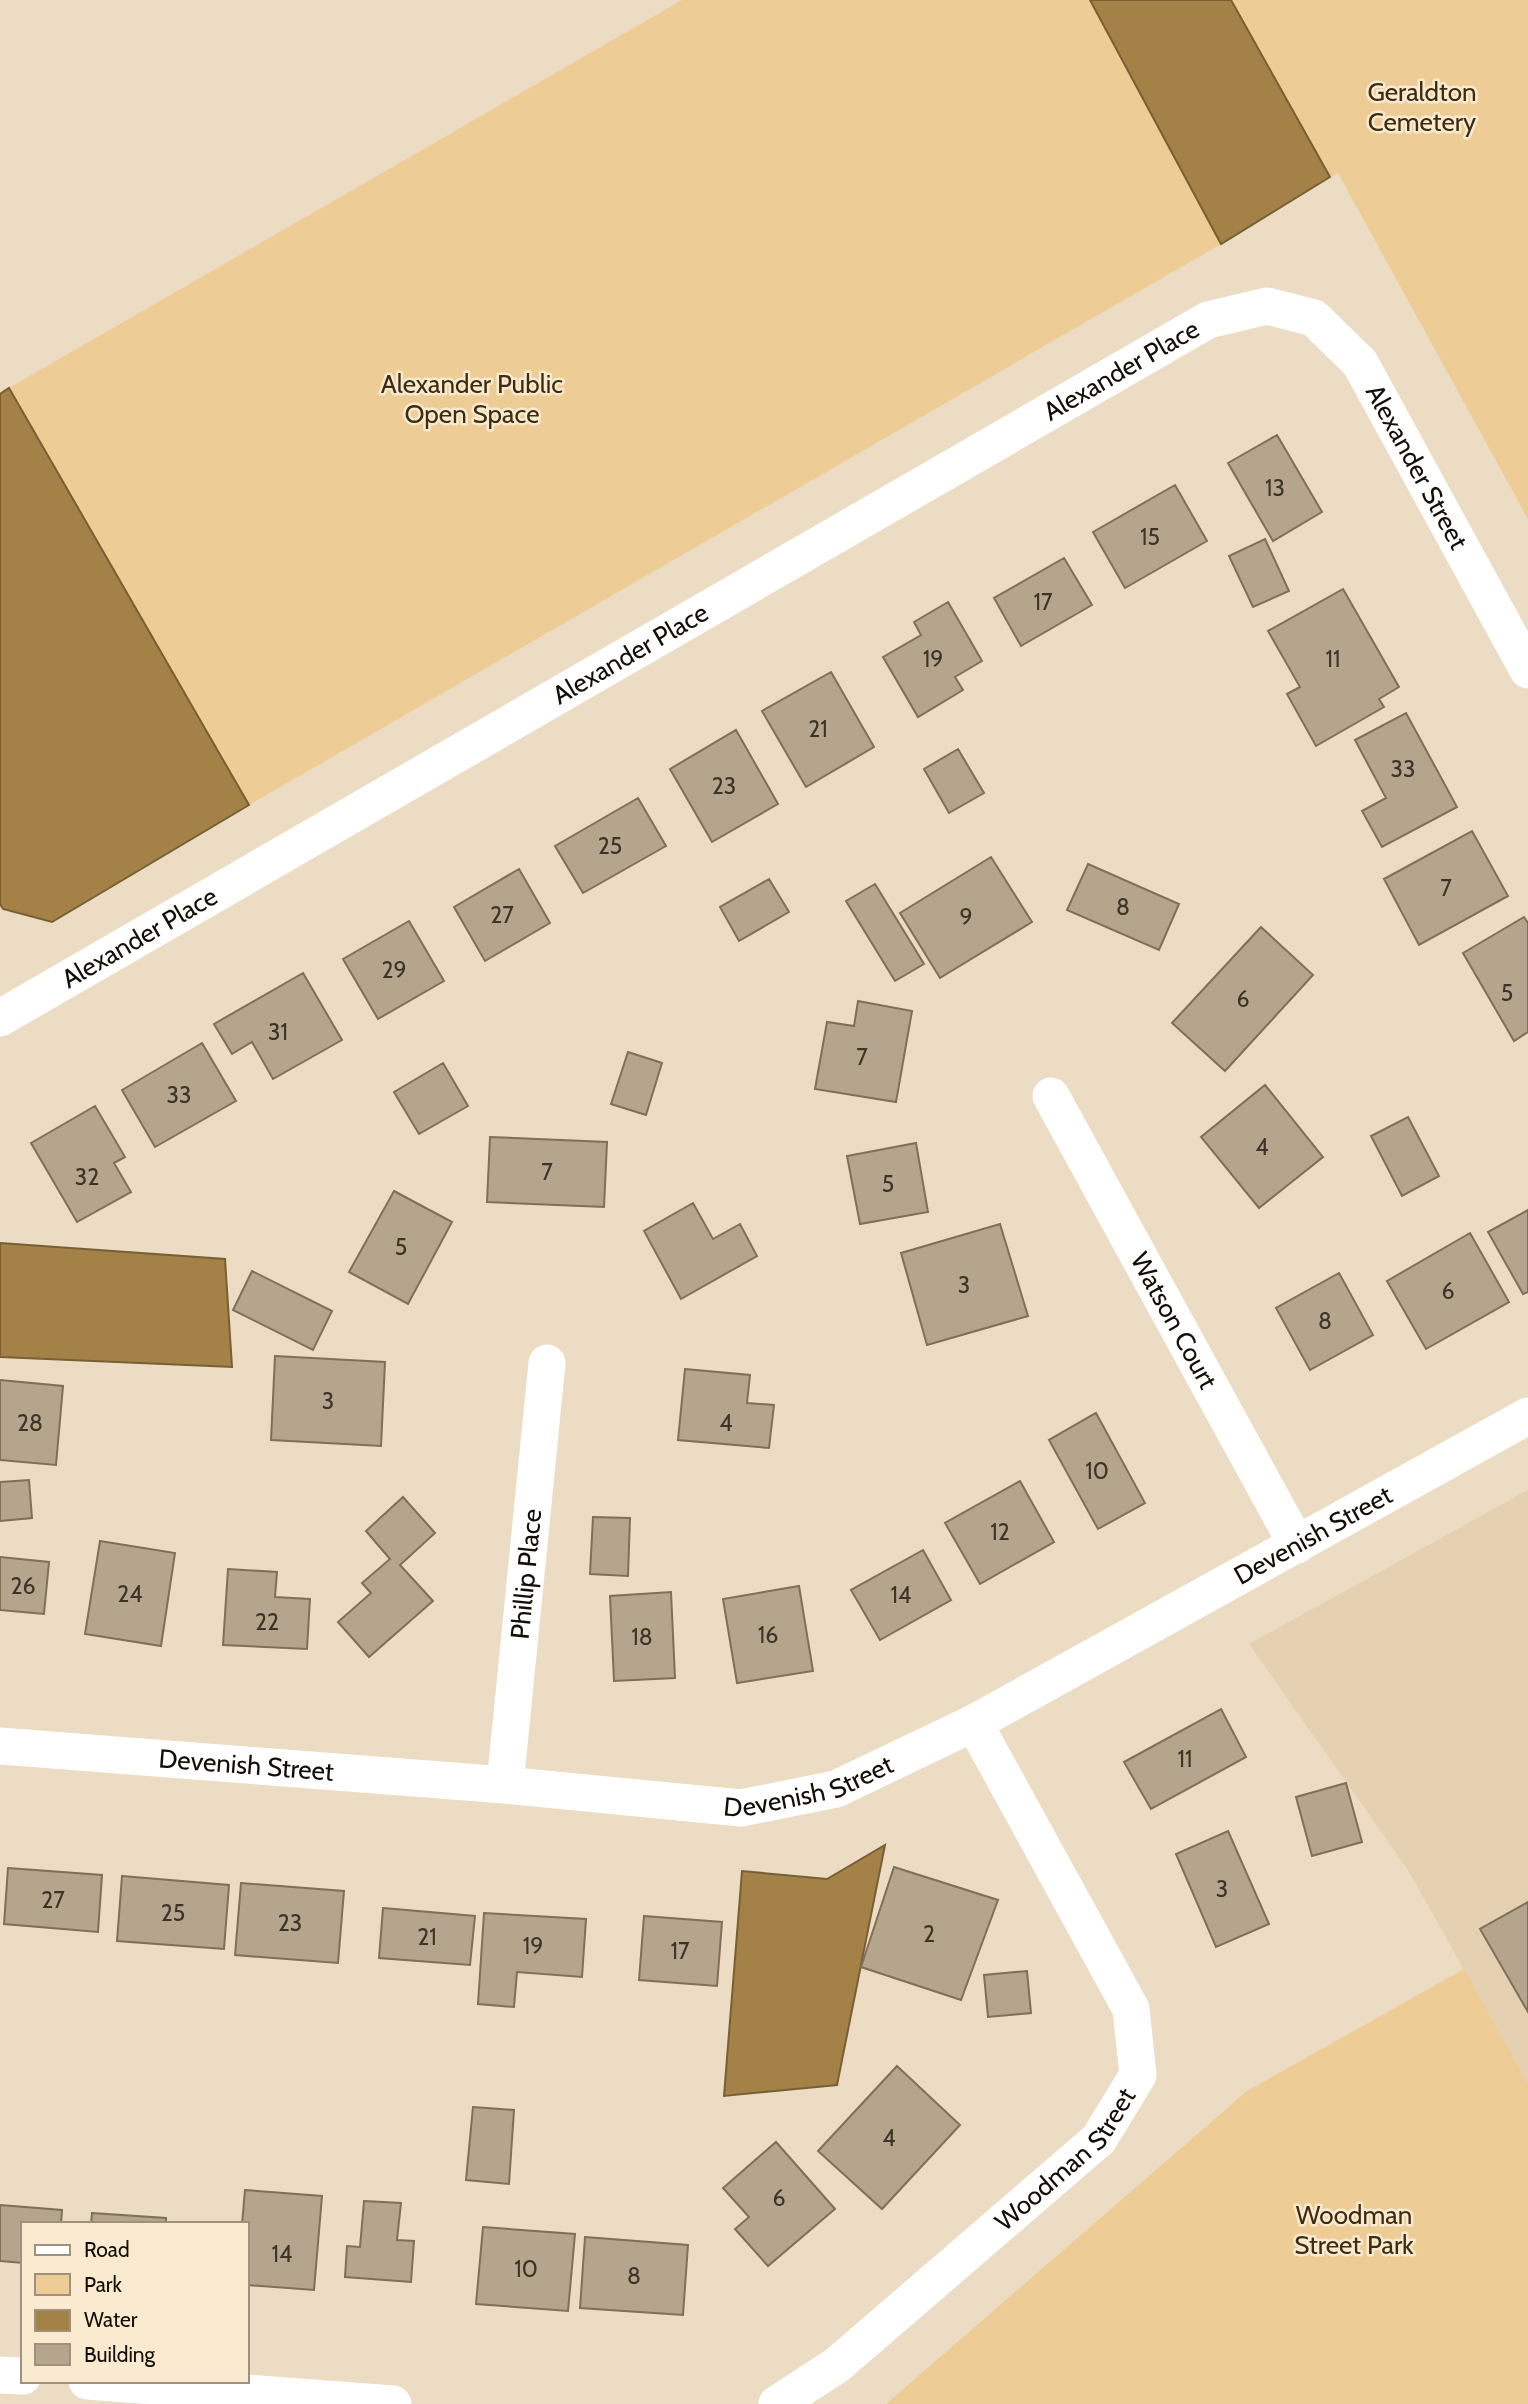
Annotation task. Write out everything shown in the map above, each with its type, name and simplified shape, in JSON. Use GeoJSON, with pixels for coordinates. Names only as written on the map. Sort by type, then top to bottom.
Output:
{"type":"FeatureCollection","features":[{"type":"Feature","properties":{"kind":"street","name":"Alexander Street"},"geometry":{"type":"LineString","coordinates":[[1267,306],[1314,318],[1360,363],[1528,670]]}},
{"type":"Feature","properties":{"kind":"street","name":"Alexander Place"},"geometry":{"type":"LineString","coordinates":[[0,1018],[1208,320],[1267,306]]}},
{"type":"Feature","properties":{"kind":"street","name":"Watson Court"},"geometry":{"type":"LineString","coordinates":[[1051,1097],[1297,1545]]}},
{"type":"Feature","properties":{"kind":"street","name":"Phillip Place"},"geometry":{"type":"LineString","coordinates":[[505,1786],[547,1363]]}},
{"type":"Feature","properties":{"kind":"street","name":"Devenish Street"},"geometry":{"type":"LineString","coordinates":[[0,1746],[505,1786],[741,1808],[836,1789],[974,1723],[1528,1416]]}},
{"type":"Feature","properties":{"kind":"street","name":"Woodman Street"},"geometry":{"type":"LineString","coordinates":[[777,2404],[837,2365],[1099,2139],[1138,2074],[1131,2009],[974,1723]]}},
{"type":"Feature","properties":{"kind":"street"},"geometry":{"type":"LineString","coordinates":[[0,2375],[21,2376]]}},
{"type":"Feature","properties":{"kind":"street"},"geometry":{"type":"LineString","coordinates":[[114,2383],[393,2404]]}},
{"type":"Feature","properties":{"kind":"shaded area"},"geometry":{"type":"Polygon","coordinates":[[[1528,1490],[1528,2084],[1408,1870],[1249,1644],[1528,1490]]]}},
{"type":"Feature","properties":{"kind":"green space","name":"Alexander Public Open Space"},"geometry":{"type":"Polygon","coordinates":[[[682,0],[1090,0],[1221,244],[249,805],[9,388],[682,0]]]}},
{"type":"Feature","properties":{"kind":"green space","name":"Geraldton Cemetery"},"geometry":{"type":"Polygon","coordinates":[[[1231,0],[1528,0],[1528,519],[1338,173],[1330,177],[1231,0]]]}},
{"type":"Feature","properties":{"kind":"green space","name":"Woodman Street Park"},"geometry":{"type":"Polygon","coordinates":[[[1464,1969],[1528,2084],[1528,2404],[886,2404],[1247,2091],[1464,1969]]]}},
{"type":"Feature","properties":{"kind":"water"},"geometry":{"type":"Polygon","coordinates":[[[1090,0],[1231,0],[1330,177],[1221,244],[1090,0]]]}},
{"type":"Feature","properties":{"kind":"water"},"geometry":{"type":"Polygon","coordinates":[[[9,388],[249,805],[52,922],[3,909],[0,904],[0,394],[9,388]]]}},
{"type":"Feature","properties":{"kind":"water"},"geometry":{"type":"Polygon","coordinates":[[[0,1243],[225,1259],[232,1367],[0,1357],[0,1243]]]}},
{"type":"Feature","properties":{"kind":"water"},"geometry":{"type":"Polygon","coordinates":[[[885,1845],[837,2085],[724,2096],[742,1871],[827,1879],[885,1845]]]}},
{"type":"Feature","properties":{"kind":"building"},"geometry":{"type":"Polygon","coordinates":[[[1277,435],[1322,512],[1273,541],[1228,463],[1277,435]]]}},
{"type":"Feature","properties":{"kind":"building"},"geometry":{"type":"Polygon","coordinates":[[[1175,485],[1207,541],[1125,588],[1093,532],[1175,485]]]}},
{"type":"Feature","properties":{"kind":"building"},"geometry":{"type":"Polygon","coordinates":[[[1265,539],[1289,591],[1253,607],[1229,556],[1265,539]]]}},
{"type":"Feature","properties":{"kind":"building"},"geometry":{"type":"Polygon","coordinates":[[[1064,558],[1092,605],[1021,646],[994,598],[1064,558]]]}},
{"type":"Feature","properties":{"kind":"building"},"geometry":{"type":"Polygon","coordinates":[[[1343,589],[1399,687],[1379,699],[1384,707],[1316,746],[1287,694],[1300,687],[1268,631],[1343,589]]]}},
{"type":"Feature","properties":{"kind":"building"},"geometry":{"type":"Polygon","coordinates":[[[948,602],[982,661],[955,677],[963,690],[918,717],[883,657],[921,635],[914,622],[948,602]]]}},
{"type":"Feature","properties":{"kind":"building"},"geometry":{"type":"Polygon","coordinates":[[[831,672],[874,747],[806,787],[762,711],[831,672]]]}},
{"type":"Feature","properties":{"kind":"building"},"geometry":{"type":"Polygon","coordinates":[[[1406,713],[1457,807],[1382,847],[1362,811],[1386,798],[1355,740],[1406,713]]]}},
{"type":"Feature","properties":{"kind":"building"},"geometry":{"type":"Polygon","coordinates":[[[736,730],[778,804],[712,842],[670,769],[736,730]]]}},
{"type":"Feature","properties":{"kind":"building"},"geometry":{"type":"Polygon","coordinates":[[[958,749],[984,793],[949,813],[924,769],[958,749]]]}},
{"type":"Feature","properties":{"kind":"building"},"geometry":{"type":"Polygon","coordinates":[[[638,798],[666,846],[583,893],[555,846],[638,798]]]}},
{"type":"Feature","properties":{"kind":"building"},"geometry":{"type":"Polygon","coordinates":[[[1472,831],[1508,896],[1419,945],[1384,879],[1472,831]]]}},
{"type":"Feature","properties":{"kind":"building"},"geometry":{"type":"Polygon","coordinates":[[[991,857],[1032,922],[940,978],[900,913],[991,857]]]}},
{"type":"Feature","properties":{"kind":"building"},"geometry":{"type":"Polygon","coordinates":[[[1088,864],[1179,904],[1159,950],[1067,910],[1088,864]]]}},
{"type":"Feature","properties":{"kind":"building"},"geometry":{"type":"Polygon","coordinates":[[[519,869],[550,923],[485,961],[454,907],[519,869]]]}},
{"type":"Feature","properties":{"kind":"building"},"geometry":{"type":"Polygon","coordinates":[[[769,879],[789,912],[739,941],[720,907],[769,879]]]}},
{"type":"Feature","properties":{"kind":"building"},"geometry":{"type":"Polygon","coordinates":[[[875,884],[924,964],[895,981],[846,901],[875,884]]]}},
{"type":"Feature","properties":{"kind":"building"},"geometry":{"type":"Polygon","coordinates":[[[1524,917],[1528,923],[1528,1032],[1514,1041],[1463,953],[1524,917]]]}},
{"type":"Feature","properties":{"kind":"building"},"geometry":{"type":"Polygon","coordinates":[[[409,921],[444,981],[378,1019],[343,959],[409,921]]]}},
{"type":"Feature","properties":{"kind":"building"},"geometry":{"type":"Polygon","coordinates":[[[1261,927],[1313,975],[1225,1071],[1172,1023],[1261,927]]]}},
{"type":"Feature","properties":{"kind":"building"},"geometry":{"type":"Polygon","coordinates":[[[303,973],[342,1040],[273,1079],[252,1042],[232,1054],[214,1024],[303,973]]]}},
{"type":"Feature","properties":{"kind":"building"},"geometry":{"type":"Polygon","coordinates":[[[858,1001],[912,1011],[896,1102],[815,1089],[827,1022],[854,1026],[858,1001]]]}},
{"type":"Feature","properties":{"kind":"building"},"geometry":{"type":"Polygon","coordinates":[[[202,1043],[236,1101],[155,1147],[122,1090],[202,1043]]]}},
{"type":"Feature","properties":{"kind":"building"},"geometry":{"type":"Polygon","coordinates":[[[628,1052],[662,1063],[646,1115],[611,1104],[628,1052]]]}},
{"type":"Feature","properties":{"kind":"building"},"geometry":{"type":"Polygon","coordinates":[[[443,1063],[468,1106],[419,1134],[394,1092],[443,1063]]]}},
{"type":"Feature","properties":{"kind":"building"},"geometry":{"type":"Polygon","coordinates":[[[1265,1085],[1323,1157],[1259,1208],[1201,1137],[1265,1085]]]}},
{"type":"Feature","properties":{"kind":"building"},"geometry":{"type":"Polygon","coordinates":[[[95,1106],[125,1157],[114,1163],[131,1192],[77,1222],[31,1143],[95,1106]]]}},
{"type":"Feature","properties":{"kind":"building"},"geometry":{"type":"Polygon","coordinates":[[[1408,1117],[1439,1176],[1402,1196],[1371,1136],[1408,1117]]]}},
{"type":"Feature","properties":{"kind":"building"},"geometry":{"type":"Polygon","coordinates":[[[490,1137],[607,1142],[604,1207],[487,1202],[490,1137]]]}},
{"type":"Feature","properties":{"kind":"building"},"geometry":{"type":"Polygon","coordinates":[[[916,1143],[928,1212],[860,1224],[847,1156],[916,1143]]]}},
{"type":"Feature","properties":{"kind":"building"},"geometry":{"type":"Polygon","coordinates":[[[394,1191],[452,1222],[408,1304],[349,1272],[394,1191]]]}},
{"type":"Feature","properties":{"kind":"building"},"geometry":{"type":"Polygon","coordinates":[[[693,1203],[713,1239],[740,1224],[757,1256],[681,1299],[644,1231],[693,1203]]]}},
{"type":"Feature","properties":{"kind":"building"},"geometry":{"type":"Polygon","coordinates":[[[1528,1210],[1528,1292],[1523,1294],[1488,1232],[1528,1210]]]}},
{"type":"Feature","properties":{"kind":"building"},"geometry":{"type":"Polygon","coordinates":[[[1000,1224],[1028,1316],[927,1345],[901,1253],[1000,1224]]]}},
{"type":"Feature","properties":{"kind":"building"},"geometry":{"type":"Polygon","coordinates":[[[1470,1233],[1509,1302],[1426,1349],[1387,1281],[1470,1233]]]}},
{"type":"Feature","properties":{"kind":"building"},"geometry":{"type":"Polygon","coordinates":[[[252,1271],[332,1311],[313,1350],[233,1310],[252,1271]]]}},
{"type":"Feature","properties":{"kind":"building"},"geometry":{"type":"Polygon","coordinates":[[[1339,1273],[1373,1335],[1310,1370],[1276,1308],[1339,1273]]]}},
{"type":"Feature","properties":{"kind":"building"},"geometry":{"type":"Polygon","coordinates":[[[275,1356],[385,1362],[381,1446],[271,1440],[275,1356]]]}},
{"type":"Feature","properties":{"kind":"building"},"geometry":{"type":"Polygon","coordinates":[[[685,1369],[750,1375],[747,1403],[774,1405],[769,1448],[678,1440],[685,1369]]]}},
{"type":"Feature","properties":{"kind":"building"},"geometry":{"type":"Polygon","coordinates":[[[0,1380],[63,1386],[56,1465],[0,1460],[0,1380]]]}},
{"type":"Feature","properties":{"kind":"building"},"geometry":{"type":"Polygon","coordinates":[[[1096,1413],[1145,1503],[1098,1529],[1049,1440],[1096,1413]]]}},
{"type":"Feature","properties":{"kind":"building"},"geometry":{"type":"Polygon","coordinates":[[[29,1480],[32,1518],[0,1521],[0,1482],[29,1480]]]}},
{"type":"Feature","properties":{"kind":"building"},"geometry":{"type":"Polygon","coordinates":[[[1020,1481],[1054,1542],[980,1584],[945,1523],[1020,1481]]]}},
{"type":"Feature","properties":{"kind":"building"},"geometry":{"type":"Polygon","coordinates":[[[403,1497],[435,1533],[400,1565],[433,1601],[369,1657],[338,1622],[371,1593],[362,1583],[390,1559],[366,1531],[403,1497]]]}},
{"type":"Feature","properties":{"kind":"building"},"geometry":{"type":"Polygon","coordinates":[[[593,1517],[630,1518],[628,1576],[590,1574],[593,1517]]]}},
{"type":"Feature","properties":{"kind":"building"},"geometry":{"type":"Polygon","coordinates":[[[100,1541],[175,1553],[161,1646],[85,1634],[100,1541]]]}},
{"type":"Feature","properties":{"kind":"building"},"geometry":{"type":"Polygon","coordinates":[[[923,1550],[951,1600],[880,1640],[851,1590],[923,1550]]]}},
{"type":"Feature","properties":{"kind":"building"},"geometry":{"type":"Polygon","coordinates":[[[0,1557],[49,1562],[44,1614],[0,1610],[0,1557]]]}},
{"type":"Feature","properties":{"kind":"building"},"geometry":{"type":"Polygon","coordinates":[[[228,1569],[277,1572],[275,1597],[310,1599],[307,1649],[223,1645],[228,1569]]]}},
{"type":"Feature","properties":{"kind":"building"},"geometry":{"type":"Polygon","coordinates":[[[799,1586],[813,1671],[737,1683],[723,1599],[799,1586]]]}},
{"type":"Feature","properties":{"kind":"building"},"geometry":{"type":"Polygon","coordinates":[[[671,1592],[675,1678],[614,1681],[610,1596],[671,1592]]]}},
{"type":"Feature","properties":{"kind":"building"},"geometry":{"type":"Polygon","coordinates":[[[1221,1709],[1246,1757],[1151,1809],[1124,1762],[1221,1709]]]}},
{"type":"Feature","properties":{"kind":"building"},"geometry":{"type":"Polygon","coordinates":[[[1346,1783],[1362,1842],[1312,1856],[1296,1797],[1346,1783]]]}},
{"type":"Feature","properties":{"kind":"building"},"geometry":{"type":"Polygon","coordinates":[[[1228,1831],[1269,1924],[1216,1947],[1176,1854],[1228,1831]]]}},
{"type":"Feature","properties":{"kind":"building"},"geometry":{"type":"Polygon","coordinates":[[[894,1867],[998,1900],[961,2000],[861,1967],[894,1867]]]}},
{"type":"Feature","properties":{"kind":"building"},"geometry":{"type":"Polygon","coordinates":[[[8,1868],[102,1875],[98,1932],[4,1924],[8,1868]]]}},
{"type":"Feature","properties":{"kind":"building"},"geometry":{"type":"Polygon","coordinates":[[[122,1876],[229,1885],[224,1949],[117,1941],[122,1876]]]}},
{"type":"Feature","properties":{"kind":"building"},"geometry":{"type":"Polygon","coordinates":[[[241,1883],[344,1891],[338,1963],[235,1955],[241,1883]]]}},
{"type":"Feature","properties":{"kind":"building"},"geometry":{"type":"Polygon","coordinates":[[[1528,1902],[1528,2012],[1480,1929],[1528,1902]]]}},
{"type":"Feature","properties":{"kind":"building"},"geometry":{"type":"Polygon","coordinates":[[[383,1908],[475,1916],[470,1965],[379,1958],[383,1908]]]}},
{"type":"Feature","properties":{"kind":"building"},"geometry":{"type":"Polygon","coordinates":[[[484,1913],[586,1919],[582,1977],[517,1972],[514,2007],[478,2004],[484,1913]]]}},
{"type":"Feature","properties":{"kind":"building"},"geometry":{"type":"Polygon","coordinates":[[[644,1916],[722,1922],[717,1986],[639,1980],[644,1916]]]}},
{"type":"Feature","properties":{"kind":"building"},"geometry":{"type":"Polygon","coordinates":[[[1027,1971],[1031,2013],[988,2017],[984,1975],[1027,1971]]]}},
{"type":"Feature","properties":{"kind":"building"},"geometry":{"type":"Polygon","coordinates":[[[897,2066],[960,2125],[882,2209],[818,2151],[897,2066]]]}},
{"type":"Feature","properties":{"kind":"building"},"geometry":{"type":"Polygon","coordinates":[[[473,2107],[514,2110],[509,2184],[466,2180],[473,2107]]]}},
{"type":"Feature","properties":{"kind":"building"},"geometry":{"type":"Polygon","coordinates":[[[776,2142],[835,2209],[768,2266],[735,2229],[749,2217],[723,2188],[776,2142]]]}},
{"type":"Feature","properties":{"kind":"building"},"geometry":{"type":"Polygon","coordinates":[[[245,2190],[322,2196],[314,2290],[248,2285],[248,2222],[242,2222],[245,2190]]]}},
{"type":"Feature","properties":{"kind":"building"},"geometry":{"type":"Polygon","coordinates":[[[364,2201],[401,2203],[397,2240],[414,2241],[411,2282],[345,2277],[347,2246],[360,2247],[364,2201]]]}},
{"type":"Feature","properties":{"kind":"building"},"geometry":{"type":"Polygon","coordinates":[[[0,2205],[62,2210],[61,2222],[21,2222],[21,2263],[0,2261],[0,2205]]]}},
{"type":"Feature","properties":{"kind":"building"},"geometry":{"type":"Polygon","coordinates":[[[92,2213],[166,2218],[166,2222],[91,2222],[92,2213]]]}},
{"type":"Feature","properties":{"kind":"building"},"geometry":{"type":"Polygon","coordinates":[[[483,2227],[575,2234],[568,2311],[476,2304],[483,2227]]]}},
{"type":"Feature","properties":{"kind":"building"},"geometry":{"type":"Polygon","coordinates":[[[585,2237],[688,2245],[683,2315],[580,2308],[585,2237]]]}}]}
